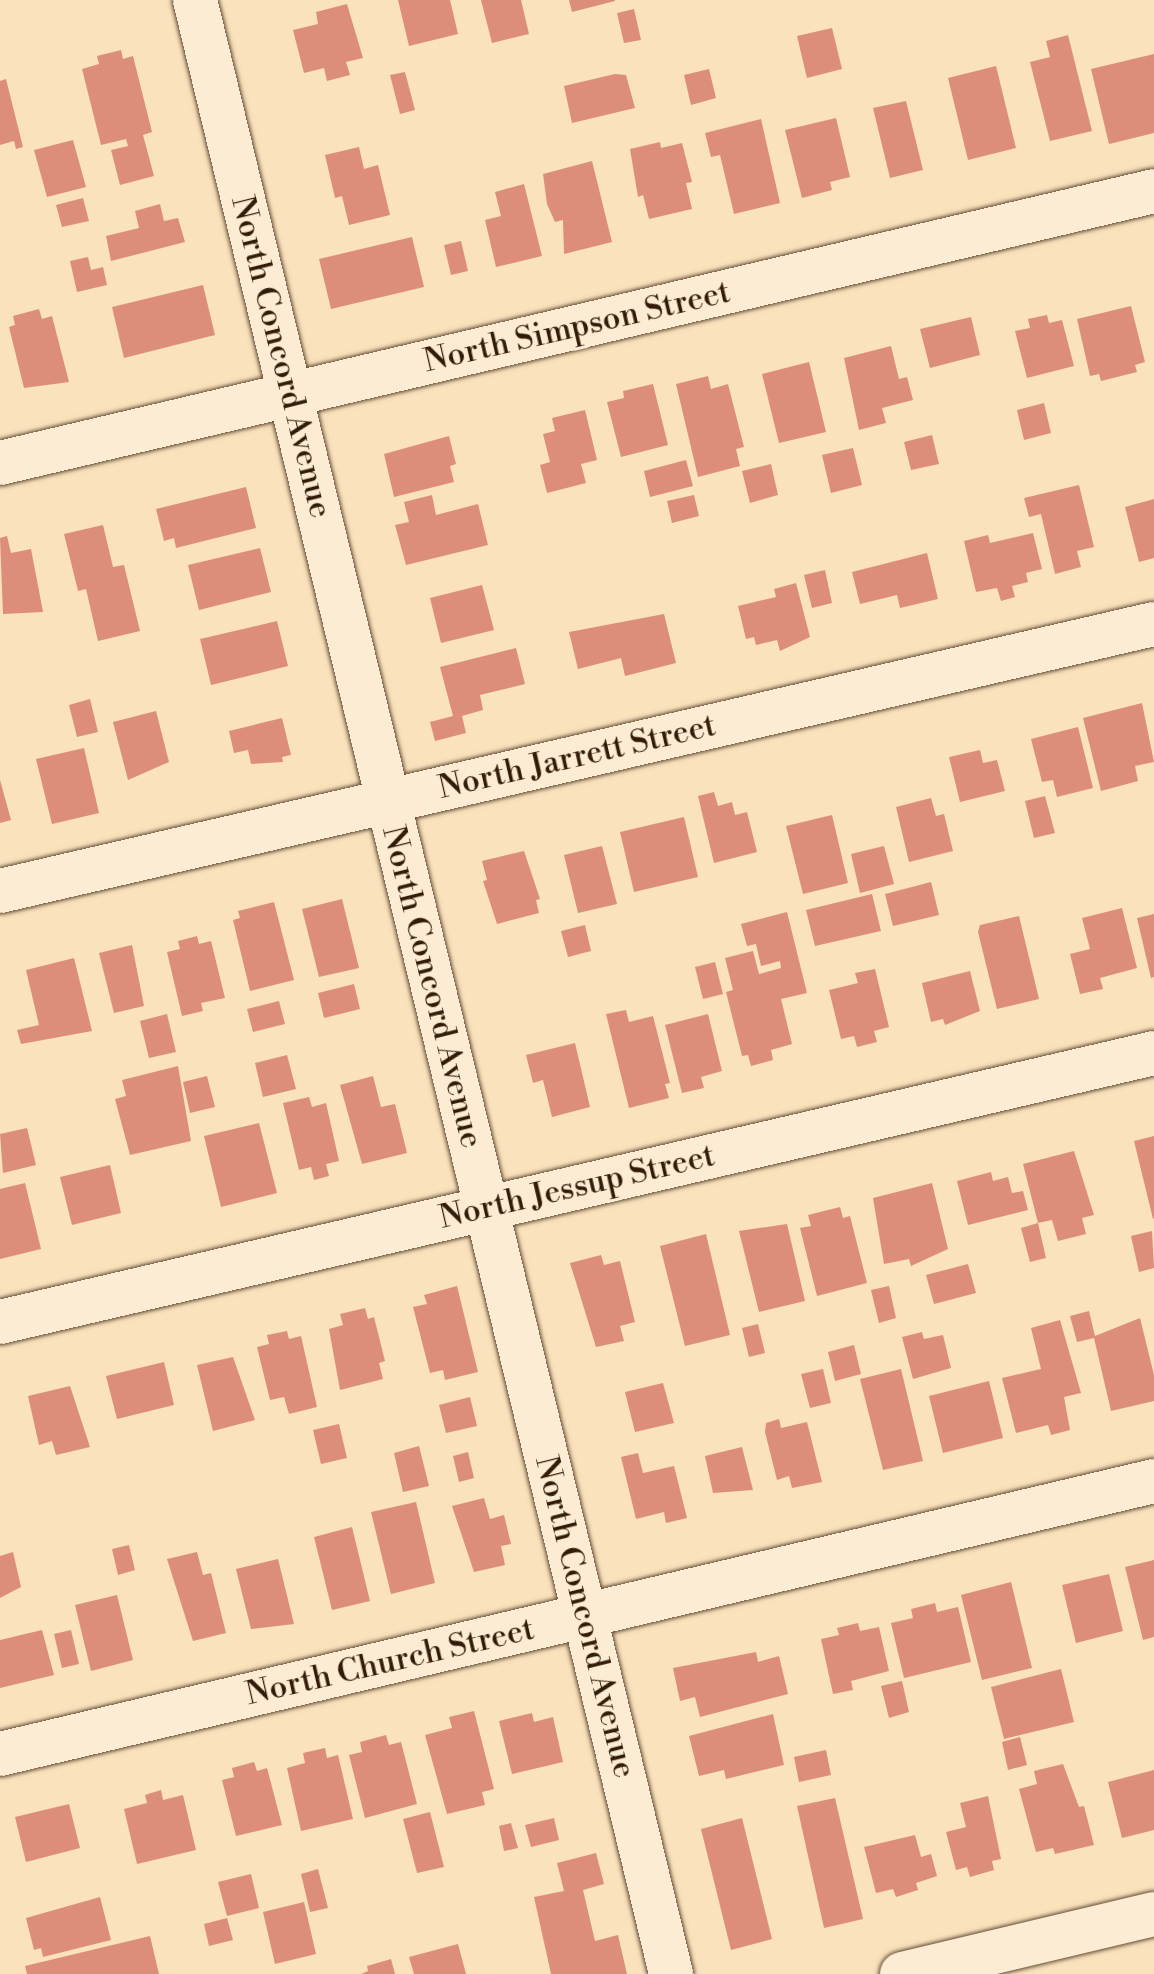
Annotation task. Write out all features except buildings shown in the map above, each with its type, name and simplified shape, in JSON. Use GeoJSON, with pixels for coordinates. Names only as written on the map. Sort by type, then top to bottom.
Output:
{"type":"FeatureCollection","features":[{"type":"Feature","properties":{"kind":"street","name":"North Concord Avenue"},"geometry":{"type":"LineString","coordinates":[[195,0],[671,1974]]}},
{"type":"Feature","properties":{"kind":"street","name":"North Simpson Street"},"geometry":{"type":"LineString","coordinates":[[0,463],[1154,191]]}},
{"type":"Feature","properties":{"kind":"street","name":"North Jarrett Street"},"geometry":{"type":"LineString","coordinates":[[0,891],[1154,624]]}},
{"type":"Feature","properties":{"kind":"street","name":"North Jessup Street"},"geometry":{"type":"LineString","coordinates":[[0,1322],[1154,1053]]}},
{"type":"Feature","properties":{"kind":"street","name":"North Church Street"},"geometry":{"type":"LineString","coordinates":[[0,1754],[1154,1481]]}},
{"type":"Feature","properties":{"kind":"street"},"geometry":{"type":"LineString","coordinates":[[902,1974],[1154,1914]]}}]}
